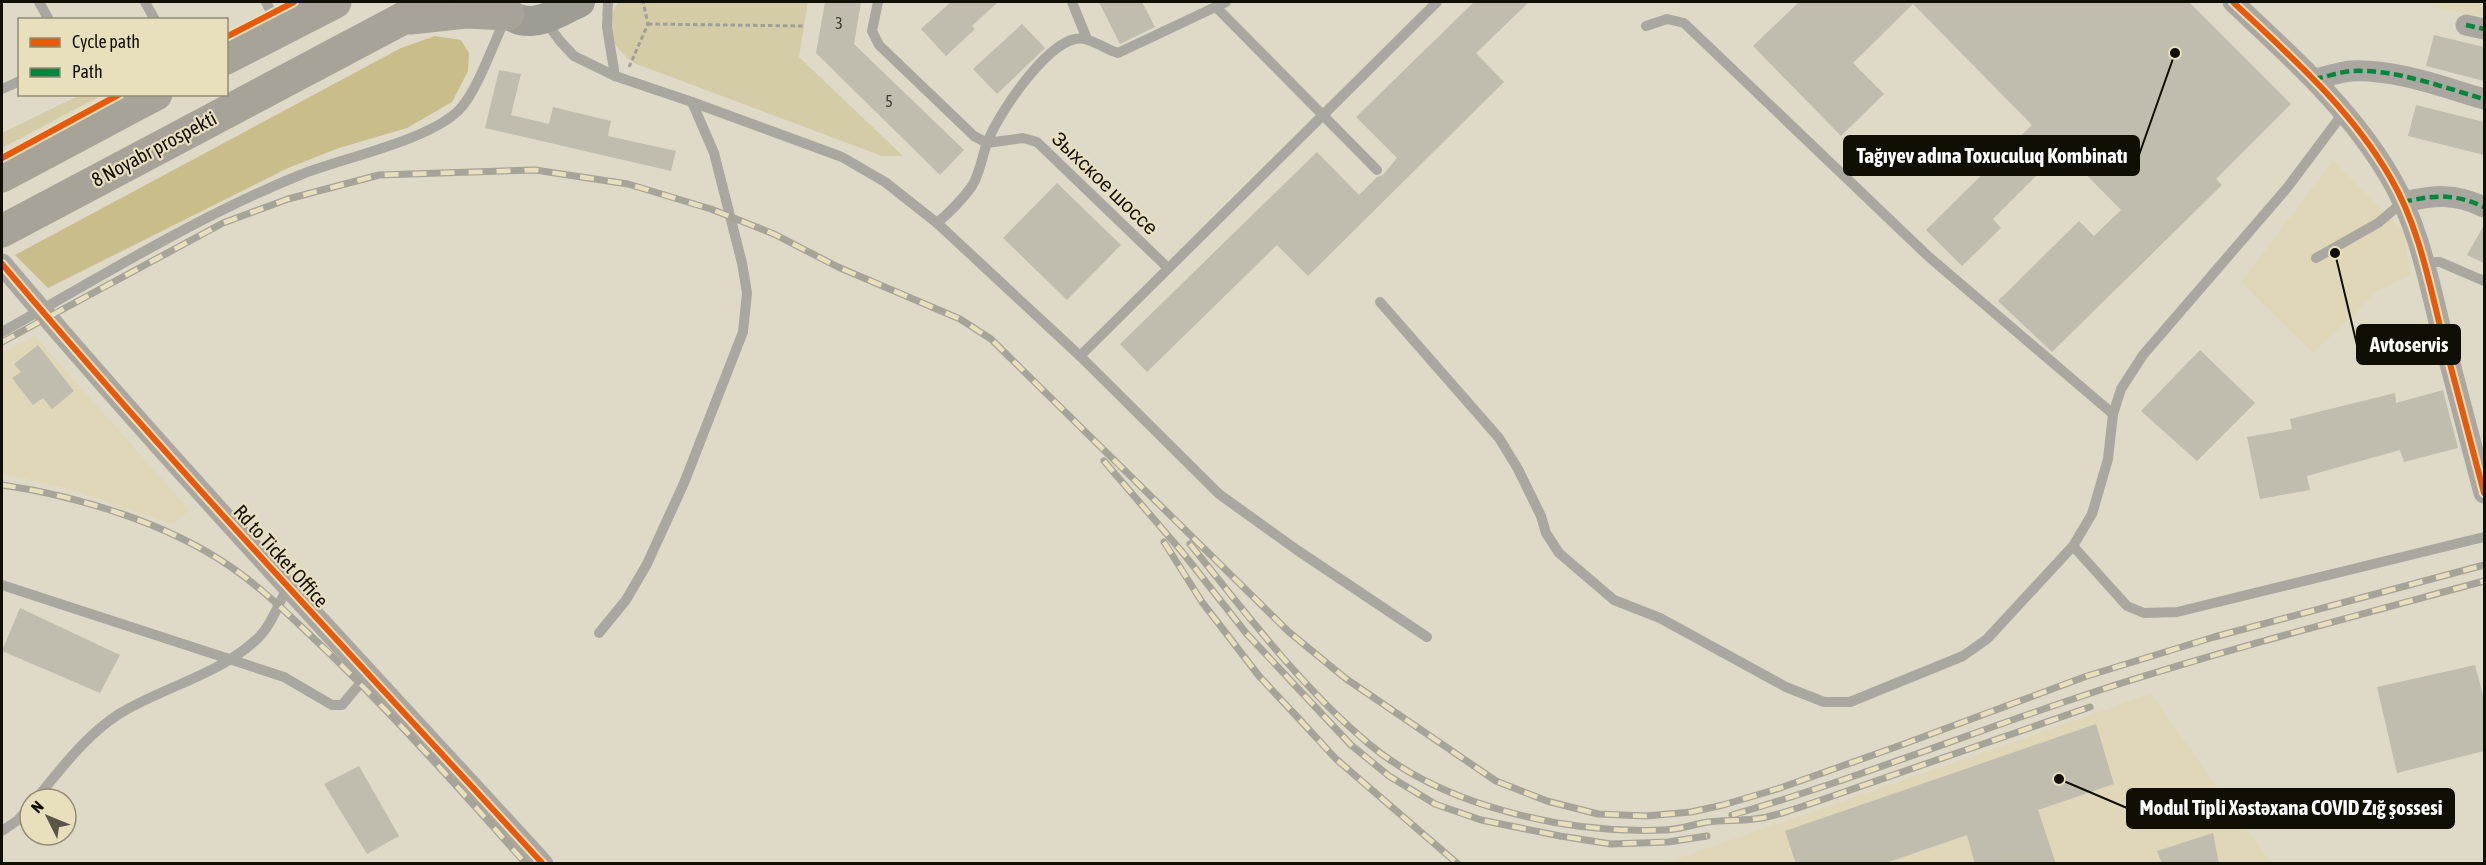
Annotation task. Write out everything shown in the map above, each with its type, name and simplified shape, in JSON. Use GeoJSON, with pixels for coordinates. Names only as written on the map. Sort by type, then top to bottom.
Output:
{"type":"FeatureCollection","features":[{"type":"Feature","properties":{"kind":"highway"},"geometry":{"type":"LineString","coordinates":[[228,57],[335,2]]}},
{"type":"Feature","properties":{"kind":"highway","name":"8 Noyabr prospekti"},"geometry":{"type":"LineString","coordinates":[[2,231],[434,2]]}},
{"type":"Feature","properties":{"kind":"highway"},"geometry":{"type":"LineString","coordinates":[[396,21],[444,13],[502,8]]}},
{"type":"Feature","properties":{"kind":"highway"},"geometry":{"type":"LineString","coordinates":[[2,176],[152,96]]}},
{"type":"Feature","properties":{"kind":"main road"},"geometry":{"type":"LineString","coordinates":[[502,8],[526,21],[545,20],[580,2]]}},
{"type":"Feature","properties":{"kind":"street"},"geometry":{"type":"LineString","coordinates":[[2233,2],[2344,112],[2371,148],[2403,202],[2424,262],[2484,493]]}},
{"type":"Feature","properties":{"kind":"street"},"geometry":{"type":"LineString","coordinates":[[2314,80],[2350,71],[2377,72],[2484,99]]}},
{"type":"Feature","properties":{"kind":"street"},"geometry":{"type":"LineString","coordinates":[[2403,202],[2434,195],[2472,201],[2484,207]]}},
{"type":"Feature","properties":{"kind":"street","name":"Rd to Ticket Office"},"geometry":{"type":"LineString","coordinates":[[2,264],[287,588],[369,673],[543,864]]}},
{"type":"Feature","properties":{"kind":"lane"},"geometry":{"type":"LineString","coordinates":[[39,2],[48,18]]}},
{"type":"Feature","properties":{"kind":"lane"},"geometry":{"type":"LineString","coordinates":[[145,2],[154,18]]}},
{"type":"Feature","properties":{"kind":"lane"},"geometry":{"type":"LineString","coordinates":[[266,2],[281,31]]}},
{"type":"Feature","properties":{"kind":"lane"},"geometry":{"type":"LineString","coordinates":[[608,2],[607,27],[619,78]]}},
{"type":"Feature","properties":{"kind":"lane"},"geometry":{"type":"LineString","coordinates":[[878,2],[872,31],[879,45],[974,136],[987,143]]}},
{"type":"Feature","properties":{"kind":"lane"},"geometry":{"type":"LineString","coordinates":[[1072,2],[1087,39]]}},
{"type":"Feature","properties":{"kind":"lane"},"geometry":{"type":"LineString","coordinates":[[1080,356],[1322,113],[1437,2]]}},
{"type":"Feature","properties":{"kind":"lane"},"geometry":{"type":"LineString","coordinates":[[937,223],[956,207],[973,184],[987,143],[1004,109],[1021,84],[1061,45],[1075,39],[1087,39],[1118,53],[1221,4],[1377,170]]}},
{"type":"Feature","properties":{"kind":"lane"},"geometry":{"type":"LineString","coordinates":[[2,332],[222,211],[300,175],[420,134],[445,122],[460,109],[470,95],[502,8]]}},
{"type":"Feature","properties":{"kind":"lane"},"geometry":{"type":"LineString","coordinates":[[1646,26],[1667,19],[1684,23],[1929,257],[2113,414]]}},
{"type":"Feature","properties":{"kind":"lane"},"geometry":{"type":"LineString","coordinates":[[545,20],[574,56],[619,78],[842,157],[885,182],[937,223],[1080,356],[1219,494],[1289,545],[1428,637]]}},
{"type":"Feature","properties":{"kind":"lane"},"geometry":{"type":"LineString","coordinates":[[2,89],[18,82]]}},
{"type":"Feature","properties":{"kind":"lane"},"geometry":{"type":"LineString","coordinates":[[599,633],[626,600],[647,564],[684,483],[743,332],[747,293],[742,263],[714,153],[692,102]]}},
{"type":"Feature","properties":{"kind":"lane"},"geometry":{"type":"LineString","coordinates":[[1380,302],[1499,438],[1518,469],[1541,516],[1546,534],[1559,553],[1614,600],[1660,618],[1786,687],[1824,702],[1850,702],[1963,656],[1987,639],[2073,546],[2092,514],[2108,459],[2113,414],[2121,389],[2143,355],[2287,188],[2344,112]]}},
{"type":"Feature","properties":{"kind":"lane","name":"Зыхское шоссе"},"geometry":{"type":"LineString","coordinates":[[987,143],[1023,138],[1037,141],[1168,268]]}},
{"type":"Feature","properties":{"kind":"lane"},"geometry":{"type":"LineString","coordinates":[[2316,258],[2378,223],[2403,202]]}},
{"type":"Feature","properties":{"kind":"lane"},"geometry":{"type":"LineString","coordinates":[[2424,262],[2440,262],[2484,281]]}},
{"type":"Feature","properties":{"kind":"lane"},"geometry":{"type":"LineString","coordinates":[[2073,546],[2127,606],[2144,613],[2177,612],[2484,537]]}},
{"type":"Feature","properties":{"kind":"lane"},"geometry":{"type":"LineString","coordinates":[[2,585],[284,677],[332,705],[342,705],[369,673]]}},
{"type":"Feature","properties":{"kind":"lane"},"geometry":{"type":"LineString","coordinates":[[46,787],[78,749],[118,714],[230,659],[258,639],[270,622],[287,588]]}},
{"type":"Feature","properties":{"kind":"lane"},"geometry":{"type":"LineString","coordinates":[[2,831],[18,820]]}},
{"type":"Feature","properties":{"kind":"path"},"geometry":{"type":"LineString","coordinates":[[619,78],[648,24],[643,2]]}},
{"type":"Feature","properties":{"kind":"path"},"geometry":{"type":"LineString","coordinates":[[648,24],[804,26]]}},
{"type":"Feature","properties":{"kind":"shaded area"},"geometry":{"type":"Polygon","coordinates":[[[618,2],[808,2],[799,57],[903,156],[882,156],[634,63],[620,50],[611,36],[611,20],[618,2]]]}},
{"type":"Feature","properties":{"kind":"shaded area"},"geometry":{"type":"Polygon","coordinates":[[[2432,2],[2484,2],[2484,17],[2431,6],[2432,2]]]}},
{"type":"Feature","properties":{"kind":"shaded area"},"geometry":{"type":"Polygon","coordinates":[[[435,36],[461,40],[469,53],[468,71],[452,102],[407,128],[339,148],[288,168],[48,288],[15,255],[401,48],[435,36]]]}},
{"type":"Feature","properties":{"kind":"shaded area"},"geometry":{"type":"Polygon","coordinates":[[[78,96],[100,96],[2,148],[2,133],[78,96]]]}},
{"type":"Feature","properties":{"kind":"shaded area"},"geometry":{"type":"Polygon","coordinates":[[[2333,160],[2404,231],[2410,275],[2379,290],[2313,353],[2241,282],[2333,160]]]}},
{"type":"Feature","properties":{"kind":"shaded area"},"geometry":{"type":"Polygon","coordinates":[[[35,336],[189,510],[173,524],[73,490],[2,473],[2,353],[35,336]]]}},
{"type":"Feature","properties":{"kind":"shaded area"},"geometry":{"type":"Polygon","coordinates":[[[2151,694],[2271,863],[1662,864],[2151,694]]]}},
{"type":"Feature","properties":{"kind":"building"},"geometry":{"type":"Polygon","coordinates":[[[825,2],[861,2],[854,44],[964,150],[940,175],[816,53],[825,2]]]}},
{"type":"Feature","properties":{"kind":"building"},"geometry":{"type":"Polygon","coordinates":[[[951,2],[998,2],[972,26],[975,29],[946,56],[921,29],[951,2]]]}},
{"type":"Feature","properties":{"kind":"building"},"geometry":{"type":"Polygon","coordinates":[[[1099,2],[1142,2],[1155,27],[1120,44],[1099,2]]]}},
{"type":"Feature","properties":{"kind":"building"},"geometry":{"type":"Polygon","coordinates":[[[1474,2],[1529,2],[1476,53],[1504,82],[1308,276],[1277,245],[1147,372],[1120,344],[1317,152],[1359,195],[1377,177],[1383,175],[1397,158],[1356,117],[1474,2]]]}},
{"type":"Feature","properties":{"kind":"building"},"geometry":{"type":"Polygon","coordinates":[[[1799,2],[2189,2],[2291,104],[2216,179],[2222,185],[2052,352],[1998,301],[2079,221],[2094,236],[2121,210],[2056,144],[2036,163],[2042,170],[1993,219],[2001,228],[1962,266],[1926,230],[2032,125],[1913,4],[1853,63],[1884,94],[1841,136],[1753,46],[1799,2]]]}},
{"type":"Feature","properties":{"kind":"building"},"geometry":{"type":"Polygon","coordinates":[[[1022,24],[1045,48],[997,94],[973,69],[1022,24]]]}},
{"type":"Feature","properties":{"kind":"building"},"geometry":{"type":"Polygon","coordinates":[[[2434,35],[2484,47],[2484,81],[2426,66],[2434,35]]]}},
{"type":"Feature","properties":{"kind":"building"},"geometry":{"type":"Polygon","coordinates":[[[499,70],[521,74],[511,115],[549,124],[553,107],[611,121],[608,136],[676,151],[671,171],[485,128],[499,70]]]}},
{"type":"Feature","properties":{"kind":"building"},"geometry":{"type":"Polygon","coordinates":[[[2416,105],[2484,122],[2484,155],[2408,136],[2416,105]]]}},
{"type":"Feature","properties":{"kind":"building"},"geometry":{"type":"Polygon","coordinates":[[[1057,183],[1121,245],[1067,300],[1003,238],[1057,183]]]}},
{"type":"Feature","properties":{"kind":"building"},"geometry":{"type":"Polygon","coordinates":[[[2484,225],[2484,263],[2467,255],[2484,225]]]}},
{"type":"Feature","properties":{"kind":"building"},"geometry":{"type":"Polygon","coordinates":[[[38,345],[74,391],[52,409],[43,398],[33,405],[12,378],[21,372],[14,364],[38,345]]]}},
{"type":"Feature","properties":{"kind":"building"},"geometry":{"type":"Polygon","coordinates":[[[2200,350],[2255,403],[2197,461],[2141,411],[2200,350]]]}},
{"type":"Feature","properties":{"kind":"building"},"geometry":{"type":"Polygon","coordinates":[[[2443,390],[2458,448],[2404,462],[2400,450],[2307,476],[2310,490],[2260,499],[2247,437],[2292,429],[2290,419],[2395,393],[2396,403],[2443,390]]]}},
{"type":"Feature","properties":{"kind":"building"},"geometry":{"type":"Polygon","coordinates":[[[20,608],[120,655],[100,693],[2,651],[20,608]]]}},
{"type":"Feature","properties":{"kind":"building"},"geometry":{"type":"Polygon","coordinates":[[[2475,665],[2484,699],[2484,751],[2397,773],[2377,687],[2475,665]]]}},
{"type":"Feature","properties":{"kind":"building"},"geometry":{"type":"Polygon","coordinates":[[[2096,724],[2114,784],[2038,810],[2056,864],[1975,864],[1967,835],[1883,864],[1796,864],[1785,831],[2096,724]]]}},
{"type":"Feature","properties":{"kind":"building"},"geometry":{"type":"Polygon","coordinates":[[[359,766],[399,836],[367,854],[324,784],[359,766]]]}},
{"type":"Feature","properties":{"kind":"building"},"geometry":{"type":"Polygon","coordinates":[[[2213,833],[2219,864],[2162,864],[2157,851],[2213,833]]]}},
{"type":"Feature","properties":{"kind":"railway"},"geometry":{"type":"LineString","coordinates":[[2,342],[223,223],[288,199],[379,175],[535,170],[628,184],[711,209],[774,234],[838,267],[960,319],[991,339],[1289,632],[1345,678],[1496,781],[1547,801],[1598,814],[1646,816],[1691,812],[1723,805],[1780,788],[2087,676],[2214,637],[2484,565]]}},
{"type":"Feature","properties":{"kind":"railway"},"geometry":{"type":"LineString","coordinates":[[1104,461],[1183,553],[1246,633],[1351,745],[1389,776],[1435,804],[1481,820],[1560,836],[1611,844],[1668,842],[1707,836]]}},
{"type":"Feature","properties":{"kind":"railway"},"geometry":{"type":"LineString","coordinates":[[2,485],[61,496],[121,514],[179,537],[206,551],[244,576],[269,596],[379,703],[526,864]]}},
{"type":"Feature","properties":{"kind":"railway"},"geometry":{"type":"LineString","coordinates":[[1164,542],[1202,602],[1259,676],[1336,759],[1458,864]]}},
{"type":"Feature","properties":{"kind":"railway"},"geometry":{"type":"LineString","coordinates":[[1190,544],[1297,673],[1344,722],[1369,744],[1399,766],[1433,785],[1470,800],[1548,821],[1588,827],[1664,830],[1708,822],[1765,817],[1798,808],[2090,707]]}},
{"type":"Feature","properties":{"kind":"railway"},"geometry":{"type":"LineString","coordinates":[[1732,815],[1824,786],[2051,706],[2193,661],[2484,581]]}},
{"type":"Feature","properties":{"kind":"marked path"},"geometry":{"type":"LineString","coordinates":[[2466,25],[2484,29]]}},
{"type":"Feature","properties":{"kind":"marked path"},"geometry":{"type":"LineString","coordinates":[[2314,79],[2342,72],[2368,71],[2419,80],[2484,99]]}},
{"type":"Feature","properties":{"kind":"marked path"},"geometry":{"type":"LineString","coordinates":[[2403,202],[2425,198],[2454,197],[2484,207]]}},
{"type":"Feature","properties":{"kind":"cycle path"},"geometry":{"type":"LineString","coordinates":[[228,36],[294,2]]}},
{"type":"Feature","properties":{"kind":"cycle path"},"geometry":{"type":"LineString","coordinates":[[2233,2],[2338,106],[2374,152],[2399,194],[2414,229],[2425,266],[2484,493]]}},
{"type":"Feature","properties":{"kind":"cycle path"},"geometry":{"type":"LineString","coordinates":[[2,158],[116,96]]}},
{"type":"Feature","properties":{"kind":"cycle path"},"geometry":{"type":"LineString","coordinates":[[2,264],[134,417],[543,864]]}},
{"type":"Feature","properties":{"kind":"place","name":"Tağıyev adına Toxuculuq Kombinatı"},"geometry":{"type":"Point","coordinates":[2175,53]}},
{"type":"Feature","properties":{"kind":"place","name":"Avtoservis"},"geometry":{"type":"Point","coordinates":[2335,253]}},
{"type":"Feature","properties":{"kind":"place","name":"Modul Tipli Xəstəxana COVID Zığ şossesi"},"geometry":{"type":"Point","coordinates":[2059,779]}}]}
